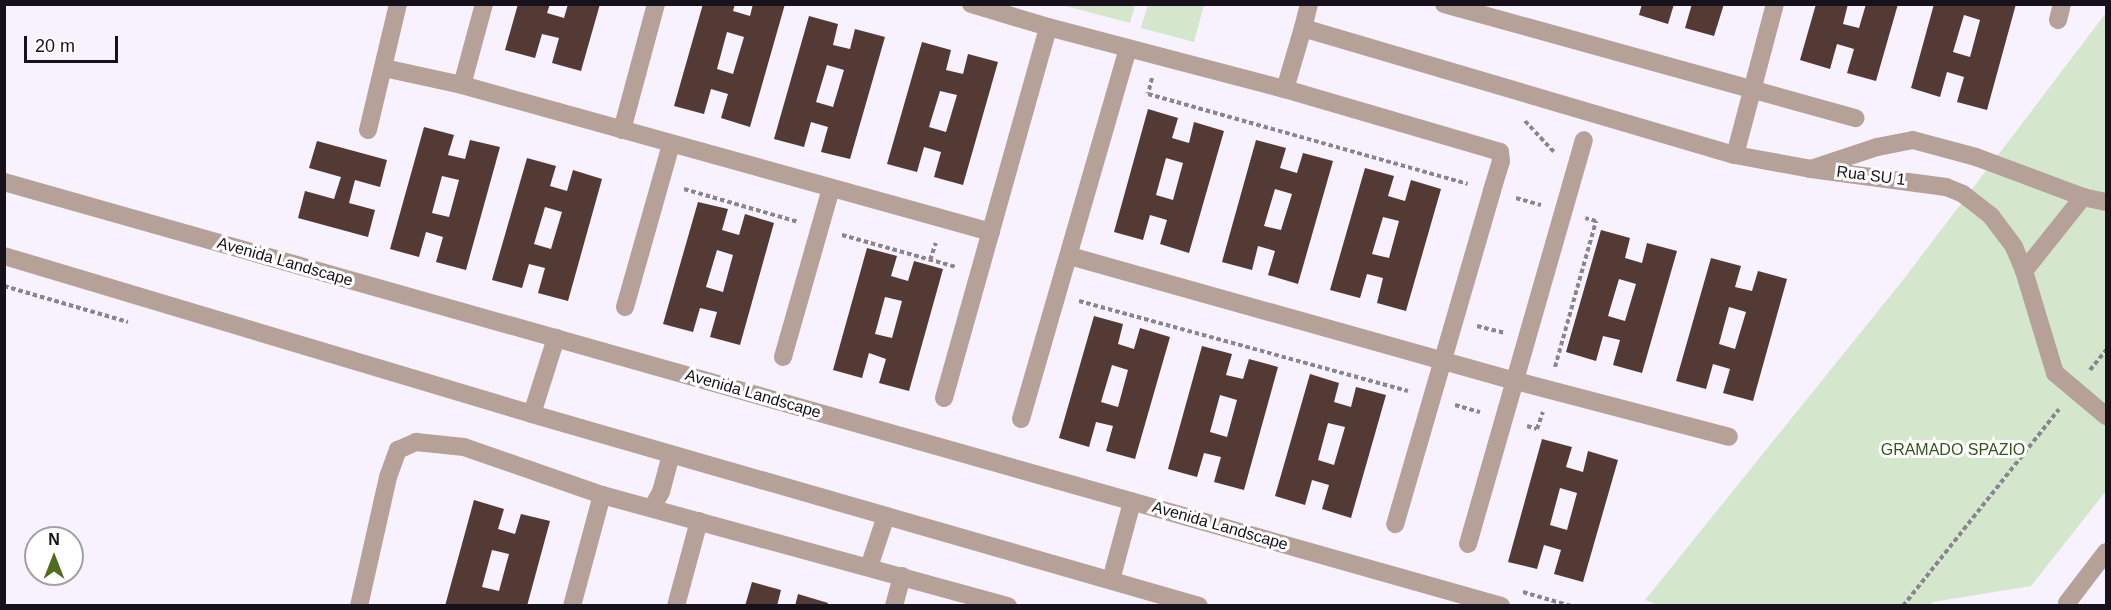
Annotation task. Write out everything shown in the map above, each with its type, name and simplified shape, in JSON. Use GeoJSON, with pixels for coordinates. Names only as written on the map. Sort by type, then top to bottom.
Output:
{"type":"FeatureCollection","features":[{"type":"Feature","properties":{"kind":"street"},"geometry":{"type":"LineString","coordinates":[[368,130],[398,4]]}},
{"type":"Feature","properties":{"kind":"street"},"geometry":{"type":"LineString","coordinates":[[462,85],[484,4]]}},
{"type":"Feature","properties":{"kind":"street"},"geometry":{"type":"LineString","coordinates":[[622,130],[656,4]]}},
{"type":"Feature","properties":{"kind":"street"},"geometry":{"type":"LineString","coordinates":[[971,4],[1048,27],[1285,89],[1500,152],[1501,161],[1395,524]]}},
{"type":"Feature","properties":{"kind":"street"},"geometry":{"type":"LineString","coordinates":[[1285,89],[1309,4]]}},
{"type":"Feature","properties":{"kind":"street"},"geometry":{"type":"LineString","coordinates":[[1444,4],[1856,118]]}},
{"type":"Feature","properties":{"kind":"street"},"geometry":{"type":"LineString","coordinates":[[1735,155],[1775,4]]}},
{"type":"Feature","properties":{"kind":"street"},"geometry":{"type":"LineString","coordinates":[[944,398],[1048,27]]}},
{"type":"Feature","properties":{"kind":"street"},"geometry":{"type":"LineString","coordinates":[[1303,28],[1735,155],[1811,169]]}},
{"type":"Feature","properties":{"kind":"street"},"geometry":{"type":"LineString","coordinates":[[1021,419],[1059,295],[1128,48]]}},
{"type":"Feature","properties":{"kind":"street"},"geometry":{"type":"LineString","coordinates":[[384,68],[462,85],[991,232]]}},
{"type":"Feature","properties":{"kind":"street"},"geometry":{"type":"LineString","coordinates":[[1468,544],[1584,140]]}},
{"type":"Feature","properties":{"kind":"street","name":"Rua SU 1"},"geometry":{"type":"LineString","coordinates":[[1811,169],[1877,147],[1914,140],[1976,157],[2083,197],[2106,202]]}},
{"type":"Feature","properties":{"kind":"street"},"geometry":{"type":"LineString","coordinates":[[625,307],[671,144]]}},
{"type":"Feature","properties":{"kind":"street","name":"Rua SU 1"},"geometry":{"type":"LineString","coordinates":[[1811,169],[1946,186],[1963,194],[1991,216],[2014,247],[2024,271],[2055,373],[2106,416]]}},
{"type":"Feature","properties":{"kind":"street","name":"Avenida Landscape"},"geometry":{"type":"LineString","coordinates":[[4,182],[1501,606]]}},
{"type":"Feature","properties":{"kind":"street"},"geometry":{"type":"LineString","coordinates":[[783,357],[831,188]]}},
{"type":"Feature","properties":{"kind":"street"},"geometry":{"type":"LineString","coordinates":[[2024,271],[2083,197]]}},
{"type":"Feature","properties":{"kind":"street"},"geometry":{"type":"LineString","coordinates":[[4,256],[671,455],[1199,606]]}},
{"type":"Feature","properties":{"kind":"street"},"geometry":{"type":"LineString","coordinates":[[1070,256],[1515,381],[1729,437]]}},
{"type":"Feature","properties":{"kind":"street"},"geometry":{"type":"LineString","coordinates":[[532,414],[556,338]]}},
{"type":"Feature","properties":{"kind":"street"},"geometry":{"type":"LineString","coordinates":[[359,606],[388,477],[398,450],[416,442],[464,447],[602,495],[902,576],[965,600],[1008,606]]}},
{"type":"Feature","properties":{"kind":"street"},"geometry":{"type":"LineString","coordinates":[[652,508],[661,492],[671,455]]}},
{"type":"Feature","properties":{"kind":"street"},"geometry":{"type":"LineString","coordinates":[[572,606],[602,495]]}},
{"type":"Feature","properties":{"kind":"street"},"geometry":{"type":"LineString","coordinates":[[1111,580],[1132,502]]}},
{"type":"Feature","properties":{"kind":"street"},"geometry":{"type":"LineString","coordinates":[[869,567],[886,516]]}},
{"type":"Feature","properties":{"kind":"street"},"geometry":{"type":"LineString","coordinates":[[676,606],[699,521]]}},
{"type":"Feature","properties":{"kind":"street"},"geometry":{"type":"LineString","coordinates":[[2064,605],[2106,552]]}},
{"type":"Feature","properties":{"kind":"street"},"geometry":{"type":"LineString","coordinates":[[894,606],[902,576]]}},
{"type":"Feature","properties":{"kind":"path"},"geometry":{"type":"LineString","coordinates":[[1059,295],[1537,429],[1596,221],[1148,94],[1158,56]]}},
{"type":"Feature","properties":{"kind":"path"},"geometry":{"type":"LineString","coordinates":[[1904,606],[2106,350]]}},
{"type":"Feature","properties":{"kind":"green space"},"geometry":{"type":"Polygon","coordinates":[[[1135,4],[1130,23],[1062,5],[1135,4]]]}},
{"type":"Feature","properties":{"kind":"green space"},"geometry":{"type":"Polygon","coordinates":[[[1148,4],[1204,5],[1194,42],[1141,28],[1148,4]]]}},
{"type":"Feature","properties":{"kind":"green space","name":"GRAMADO SPAZIO"},"geometry":{"type":"Polygon","coordinates":[[[2106,13],[2106,491],[2031,586],[1933,602],[1930,606],[1661,606],[1645,600],[1903,280],[2106,13]]]}},
{"type":"Feature","properties":{"kind":"building"},"geometry":{"type":"Polygon","coordinates":[[[518,4],[550,4],[547,13],[564,18],[568,4],[600,4],[581,71],[552,63],[559,38],[542,34],[535,58],[505,50],[518,4]]]}},
{"type":"Feature","properties":{"kind":"building"},"geometry":{"type":"Polygon","coordinates":[[[703,4],[735,4],[733,11],[750,16],[753,4],[785,4],[750,127],[721,118],[728,94],[711,89],[704,114],[674,106],[703,4]],[[727,32],[717,69],[733,74],[744,37],[727,32]]]}},
{"type":"Feature","properties":{"kind":"building"},"geometry":{"type":"Polygon","coordinates":[[[1642,4],[1674,4],[1668,24],[1639,15],[1642,4]]]}},
{"type":"Feature","properties":{"kind":"building"},"geometry":{"type":"Polygon","coordinates":[[[1692,4],[1724,4],[1714,36],[1685,28],[1692,4]]]}},
{"type":"Feature","properties":{"kind":"building"},"geometry":{"type":"Polygon","coordinates":[[[1816,4],[1848,4],[1843,24],[1859,28],[1866,4],[1898,4],[1876,81],[1847,73],[1854,49],[1837,44],[1830,69],[1800,60],[1816,4]]]}},
{"type":"Feature","properties":{"kind":"building"},"geometry":{"type":"Polygon","coordinates":[[[1934,4],[2016,4],[1987,110],[1957,102],[1964,77],[1947,72],[1940,97],[1911,88],[1934,4]],[[1964,15],[1953,52],[1970,57],[1980,20],[1964,15]]]}},
{"type":"Feature","properties":{"kind":"building"},"geometry":{"type":"Polygon","coordinates":[[[809,16],[838,24],[833,45],[850,49],[855,29],[885,37],[850,159],[821,152],[828,127],[811,122],[804,147],[774,139],[809,16]],[[827,65],[816,102],[833,107],[844,70],[827,65]]]}},
{"type":"Feature","properties":{"kind":"building"},"geometry":{"type":"Polygon","coordinates":[[[922,42],[951,50],[946,70],[963,74],[968,54],[998,62],[963,185],[934,177],[941,152],[924,147],[917,172],[887,164],[922,42]],[[940,91],[929,127],[946,132],[957,95],[940,91]]]}},
{"type":"Feature","properties":{"kind":"building"},"geometry":{"type":"Polygon","coordinates":[[[1148,109],[1178,118],[1172,138],[1189,143],[1194,122],[1224,131],[1189,253],[1160,244],[1167,220],[1150,215],[1143,240],[1114,232],[1148,109]],[[1166,158],[1156,195],[1173,200],[1183,163],[1166,158]]]}},
{"type":"Feature","properties":{"kind":"building"},"geometry":{"type":"Polygon","coordinates":[[[424,127],[454,135],[448,155],[465,159],[470,140],[500,147],[466,270],[436,262],[443,237],[426,232],[419,257],[390,249],[424,127]],[[442,176],[432,213],[449,217],[459,180],[442,176]]]}},
{"type":"Feature","properties":{"kind":"building"},"geometry":{"type":"Polygon","coordinates":[[[1256,140],[1286,148],[1280,168],[1297,173],[1303,153],[1333,161],[1298,284],[1268,275],[1275,251],[1258,246],[1252,270],[1222,262],[1256,140]],[[1275,189],[1264,226],[1281,230],[1292,194],[1275,189]]]}},
{"type":"Feature","properties":{"kind":"building"},"geometry":{"type":"Polygon","coordinates":[[[317,141],[387,160],[380,187],[355,180],[349,203],[375,210],[368,237],[298,218],[305,191],[334,199],[341,177],[309,168],[317,141]]]}},
{"type":"Feature","properties":{"kind":"building"},"geometry":{"type":"Polygon","coordinates":[[[527,158],[556,166],[550,186],[567,191],[573,170],[602,179],[568,301],[538,293],[545,268],[529,264],[522,288],[492,280],[527,158]],[[545,207],[534,244],[551,249],[562,212],[545,207]]]}},
{"type":"Feature","properties":{"kind":"building"},"geometry":{"type":"Polygon","coordinates":[[[1365,168],[1394,176],[1388,196],[1405,201],[1411,180],[1441,189],[1406,311],[1377,303],[1383,278],[1367,274],[1360,298],[1330,290],[1365,168]],[[1383,217],[1372,254],[1389,258],[1399,221],[1383,217]]]}},
{"type":"Feature","properties":{"kind":"building"},"geometry":{"type":"Polygon","coordinates":[[[698,202],[728,209],[722,230],[739,235],[745,214],[774,223],[740,345],[710,337],[717,312],[700,308],[693,332],[663,324],[698,202]],[[717,250],[706,287],[723,292],[733,255],[717,250]]]}},
{"type":"Feature","properties":{"kind":"building"},"geometry":{"type":"Polygon","coordinates":[[[1601,230],[1630,238],[1625,258],[1642,263],[1647,243],[1677,251],[1642,373],[1613,365],[1620,340],[1603,336],[1596,361],[1566,352],[1601,230]],[[1619,279],[1608,316],[1625,321],[1636,284],[1619,279]]]}},
{"type":"Feature","properties":{"kind":"building"},"geometry":{"type":"Polygon","coordinates":[[[867,248],[897,256],[891,276],[908,281],[914,261],[943,269],[909,391],[879,383],[886,359],[869,353],[862,378],[833,370],[867,248]],[[885,297],[875,334],[892,338],[902,301],[885,297]]]}},
{"type":"Feature","properties":{"kind":"building"},"geometry":{"type":"Polygon","coordinates":[[[1711,258],[1741,266],[1735,287],[1752,291],[1758,271],[1787,279],[1753,401],[1723,393],[1730,369],[1713,364],[1706,389],[1676,381],[1711,258]],[[1729,307],[1719,344],[1735,349],[1746,312],[1729,307]]]}},
{"type":"Feature","properties":{"kind":"building"},"geometry":{"type":"Polygon","coordinates":[[[1094,316],[1123,324],[1118,344],[1134,349],[1140,328],[1170,337],[1135,459],[1106,451],[1113,426],[1096,422],[1089,447],[1059,438],[1094,316]],[[1112,365],[1101,402],[1118,407],[1128,370],[1112,365]]]}},
{"type":"Feature","properties":{"kind":"building"},"geometry":{"type":"Polygon","coordinates":[[[1202,346],[1232,354],[1226,375],[1243,379],[1249,359],[1278,367],[1244,490],[1214,482],[1221,457],[1204,453],[1197,477],[1168,469],[1202,346]],[[1220,395],[1210,432],[1227,437],[1237,400],[1220,395]]]}},
{"type":"Feature","properties":{"kind":"building"},"geometry":{"type":"Polygon","coordinates":[[[1310,374],[1339,383],[1334,402],[1351,407],[1356,387],[1386,395],[1351,518],[1322,509],[1329,485],[1312,480],[1305,505],[1275,496],[1310,374]],[[1328,423],[1318,460],[1334,465],[1345,427],[1328,423]]]}},
{"type":"Feature","properties":{"kind":"building"},"geometry":{"type":"Polygon","coordinates":[[[1542,439],[1572,447],[1566,467],[1583,472],[1588,451],[1618,460],[1583,582],[1554,574],[1561,550],[1544,545],[1537,569],[1508,562],[1542,439]],[[1560,488],[1550,525],[1567,530],[1577,493],[1560,488]]]}},
{"type":"Feature","properties":{"kind":"building"},"geometry":{"type":"Polygon","coordinates":[[[474,500],[504,509],[498,529],[515,534],[521,514],[550,521],[527,606],[445,606],[474,500]],[[492,550],[482,587],[499,591],[509,554],[492,550]]]}},
{"type":"Feature","properties":{"kind":"building"},"geometry":{"type":"Polygon","coordinates":[[[752,582],[781,590],[777,606],[745,606],[752,582]]]}},
{"type":"Feature","properties":{"kind":"building"},"geometry":{"type":"Polygon","coordinates":[[[798,594],[828,603],[827,606],[795,606],[798,594]]]}}]}
